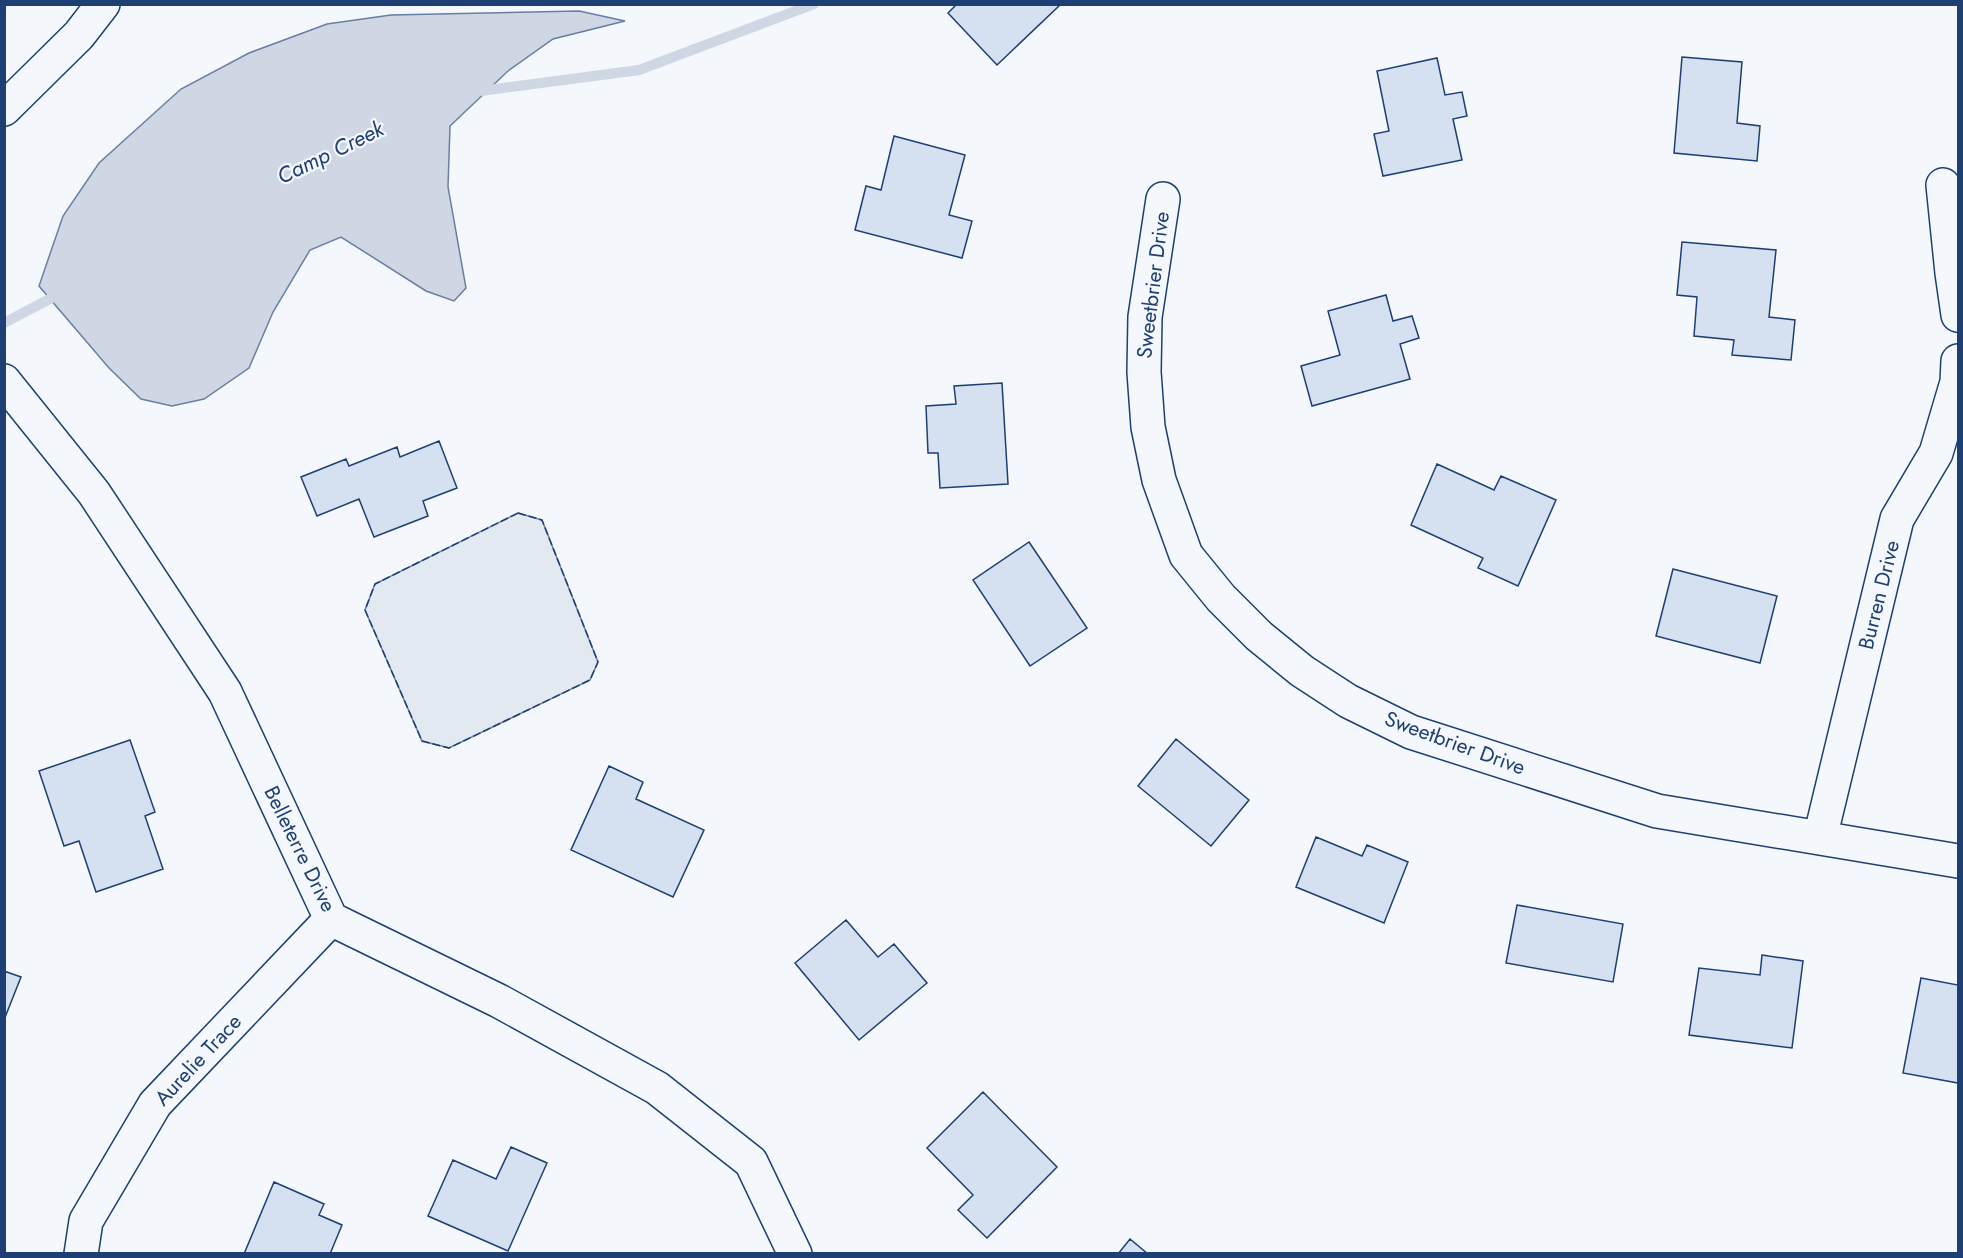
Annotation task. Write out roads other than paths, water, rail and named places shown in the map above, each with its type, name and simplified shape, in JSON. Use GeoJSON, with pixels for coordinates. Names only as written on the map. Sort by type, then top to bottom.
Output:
{"type":"FeatureCollection","features":[{"type":"Feature","properties":{"kind":"street"},"geometry":{"type":"LineString","coordinates":[[4,109],[79,35],[103,4]]}},
{"type":"Feature","properties":{"kind":"street"},"geometry":{"type":"LineString","coordinates":[[1943,185],[1952,273],[1959,315]]}},
{"type":"Feature","properties":{"kind":"street","name":"Sweetbrier Drive"},"geometry":{"type":"LineString","coordinates":[[1163,199],[1145,317],[1144,372],[1148,427],[1159,480],[1186,555],[1221,598],[1259,636],[1302,671],[1348,701],[1412,732],[1657,811],[1959,861]]}},
{"type":"Feature","properties":{"kind":"street","name":"Burren Drive"},"geometry":{"type":"LineString","coordinates":[[1820,838],[1897,519],[1936,453],[1957,382],[1959,361]]}},
{"type":"Feature","properties":{"kind":"street","name":"Belleterre Drive"},"geometry":{"type":"LineString","coordinates":[[4,381],[94,494],[225,692],[331,919],[499,1001],[657,1088],[751,1162],[795,1254]]}},
{"type":"Feature","properties":{"kind":"street","name":"Aurelie Trace"},"geometry":{"type":"LineString","coordinates":[[81,1254],[86,1221],[155,1104],[331,919]]}},
{"type":"Feature","properties":{"kind":"water"},"geometry":{"type":"Polygon","coordinates":[[[579,11],[625,21],[553,39],[508,71],[450,126],[448,187],[466,288],[454,301],[426,291],[341,237],[310,250],[273,312],[249,368],[204,399],[172,406],[141,399],[109,368],[39,286],[63,216],[99,163],[181,89],[249,53],[327,24],[391,15],[579,11]]]}},
{"type":"Feature","properties":{"kind":"waterway","name":"Camp Creek"},"geometry":{"type":"LineString","coordinates":[[473,92],[639,70],[814,4]]}},
{"type":"Feature","properties":{"kind":"waterway","name":"Camp Creek"},"geometry":{"type":"LineString","coordinates":[[4,323],[61,293]]}}]}
